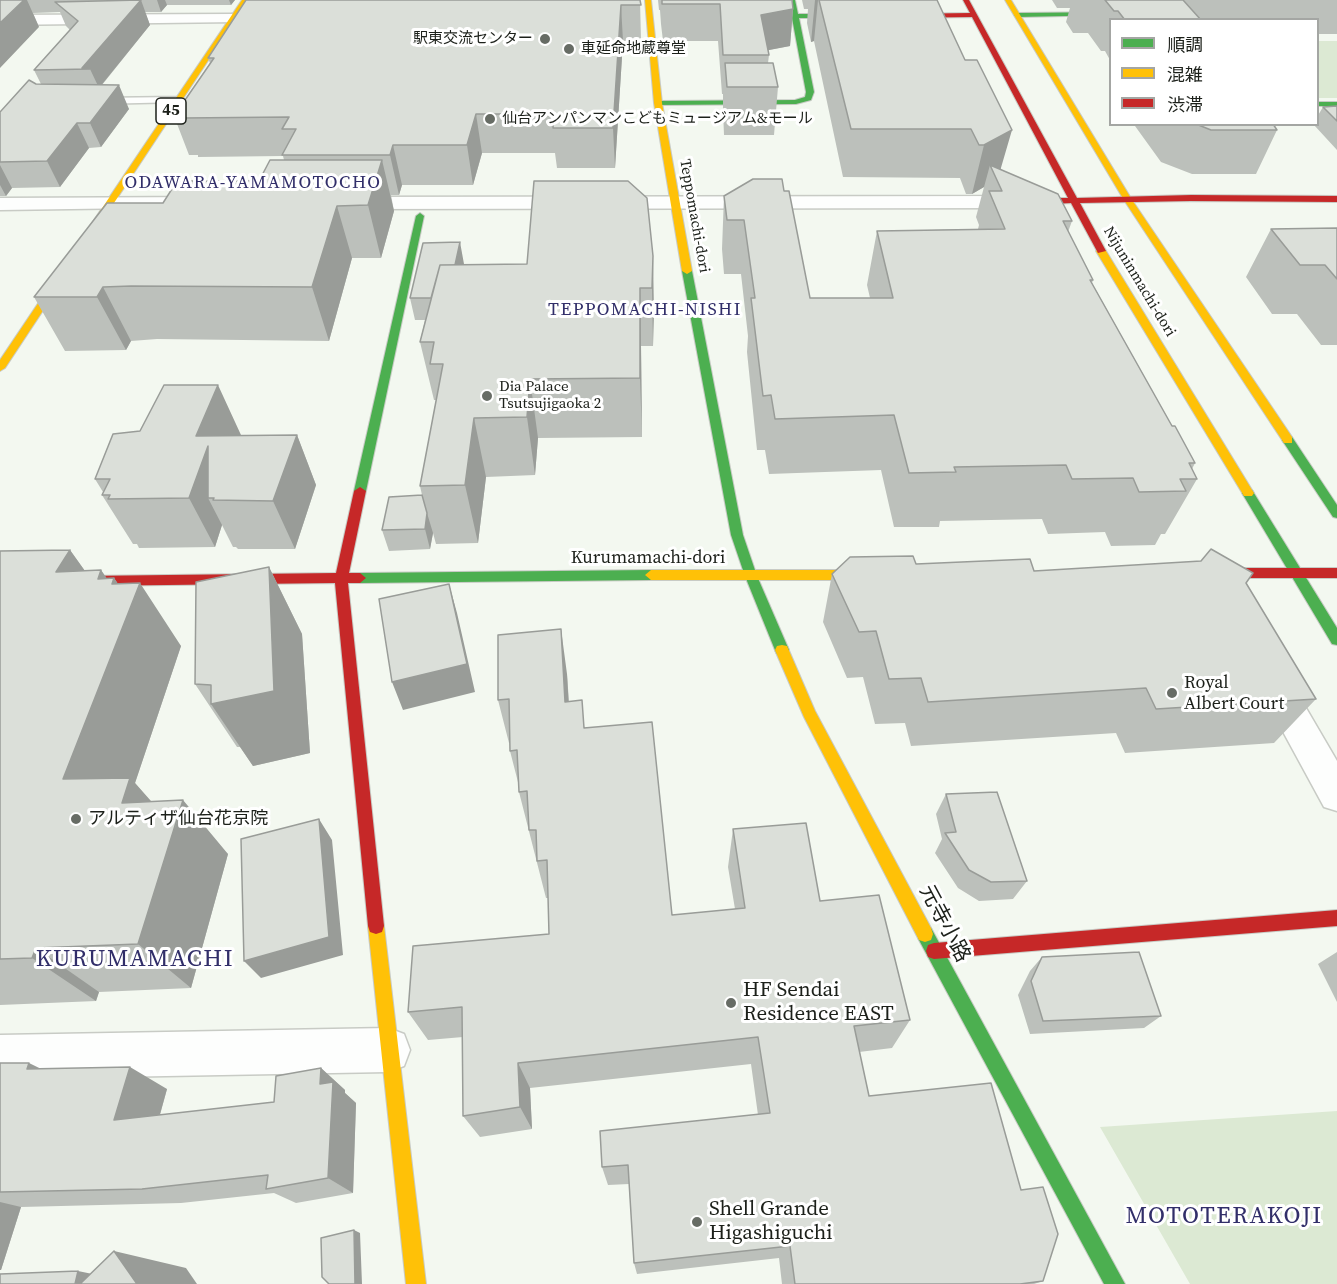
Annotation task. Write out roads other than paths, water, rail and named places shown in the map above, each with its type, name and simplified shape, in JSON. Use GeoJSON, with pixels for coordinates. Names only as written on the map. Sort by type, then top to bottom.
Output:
{"type":"FeatureCollection","features":[{"type":"Feature","properties":{"kind":"main road","name":"45"},"geometry":{"type":"LineString","coordinates":[[0,368],[245,0]]}},
{"type":"Feature","properties":{"kind":"main road","name":"Teppomachi-dori"},"geometry":{"type":"LineString","coordinates":[[648,0],[644,17],[676,210],[737,535],[751,576]]}},
{"type":"Feature","properties":{"kind":"main road"},"geometry":{"type":"LineString","coordinates":[[658,103],[796,102],[808,98],[810,92],[792,0]]}},
{"type":"Feature","properties":{"kind":"main road","name":"Nijuninmachi-dori"},"geometry":{"type":"LineString","coordinates":[[966,0],[1072,201],[1076,217],[1337,640]]}},
{"type":"Feature","properties":{"kind":"main road","name":"Nijuninmachi-dori"},"geometry":{"type":"LineString","coordinates":[[1008,0],[1128,200],[1134,218],[1337,514]]}},
{"type":"Feature","properties":{"kind":"main road"},"geometry":{"type":"LineString","coordinates":[[1017,15],[1132,14]]}},
{"type":"Feature","properties":{"kind":"main road"},"geometry":{"type":"LineString","coordinates":[[888,16],[974,15]]}},
{"type":"Feature","properties":{"kind":"main road"},"geometry":{"type":"LineString","coordinates":[[737,16],[865,16]]}},
{"type":"Feature","properties":{"kind":"main road"},"geometry":{"type":"LineString","coordinates":[[644,17],[667,17]]}},
{"type":"Feature","properties":{"kind":"main road"},"geometry":{"type":"LineString","coordinates":[[232,19],[251,19]]}},
{"type":"Feature","properties":{"kind":"main road"},"geometry":{"type":"LineString","coordinates":[[1319,104],[1337,104]]}},
{"type":"Feature","properties":{"kind":"main road"},"geometry":{"type":"LineString","coordinates":[[1030,205],[1072,201],[1337,199]]}},
{"type":"Feature","properties":{"kind":"main road"},"geometry":{"type":"LineString","coordinates":[[416,1284],[388,1050],[341,579],[420,216]]}},
{"type":"Feature","properties":{"kind":"main road"},"geometry":{"type":"LineString","coordinates":[[1076,217],[1104,217]]}},
{"type":"Feature","properties":{"kind":"main road"},"geometry":{"type":"LineString","coordinates":[[1134,218],[1161,218]]}},
{"type":"Feature","properties":{"kind":"main road"},"geometry":{"type":"LineString","coordinates":[[1196,573],[1337,573]]}},
{"type":"Feature","properties":{"kind":"main road","name":"Kurumamachi-dori"},"geometry":{"type":"LineString","coordinates":[[0,582],[891,575]]}},
{"type":"Feature","properties":{"kind":"main road","name":"元寺小路"},"geometry":{"type":"LineString","coordinates":[[751,576],[809,713],[934,951],[1115,1284]]}},
{"type":"Feature","properties":{"kind":"main road"},"geometry":{"type":"LineString","coordinates":[[934,951],[1337,918]]}},
{"type":"Feature","properties":{"kind":"street"},"geometry":{"type":"LineString","coordinates":[[0,20],[232,19]]}},
{"type":"Feature","properties":{"kind":"street"},"geometry":{"type":"LineString","coordinates":[[0,204],[110,203],[165,216],[222,209]]}},
{"type":"Feature","properties":{"kind":"street"},"geometry":{"type":"LineString","coordinates":[[676,210],[328,209],[420,216],[1030,205]]}},
{"type":"Feature","properties":{"kind":"street"},"geometry":{"type":"LineString","coordinates":[[1267,670],[1337,795]]}},
{"type":"Feature","properties":{"kind":"street"},"geometry":{"type":"LineString","coordinates":[[0,1057],[388,1050]]}},
{"type":"Feature","properties":{"kind":"lane"},"geometry":{"type":"LineString","coordinates":[[84,102],[178,100]]}},
{"type":"Feature","properties":{"kind":"place","name":"駅東交流センター"},"geometry":{"type":"Point","coordinates":[545,39]}},
{"type":"Feature","properties":{"kind":"place","name":"車延命地蔵尊堂"},"geometry":{"type":"Point","coordinates":[569,49]}},
{"type":"Feature","properties":{"kind":"place","name":"仙台アンパンマンこどもミュージアム&モール"},"geometry":{"type":"Point","coordinates":[490,119]}},
{"type":"Feature","properties":{"kind":"place","name":"Dia Palace Tsutsujigaoka 2"},"geometry":{"type":"Point","coordinates":[487,396]}},
{"type":"Feature","properties":{"kind":"place","name":"Royal Albert Court"},"geometry":{"type":"Point","coordinates":[1172,693]}},
{"type":"Feature","properties":{"kind":"place","name":"アルティザ仙台花京院"},"geometry":{"type":"Point","coordinates":[76,819]}},
{"type":"Feature","properties":{"kind":"place","name":"HF Sendai Residence EAST"},"geometry":{"type":"Point","coordinates":[731,1003]}},
{"type":"Feature","properties":{"kind":"place","name":"Shell Grande Higashiguchi"},"geometry":{"type":"Point","coordinates":[697,1222]}},
{"type":"Feature","properties":{"kind":"district","name":"ODAWARA-YAMAMOTOCHO"},"geometry":{"type":"Point","coordinates":[253,183]}},
{"type":"Feature","properties":{"kind":"district","name":"TEPPOMACHI-NISHI"},"geometry":{"type":"Point","coordinates":[645,310]}},
{"type":"Feature","properties":{"kind":"district","name":"KURUMAMACHI"},"geometry":{"type":"Point","coordinates":[135,960]}},
{"type":"Feature","properties":{"kind":"district","name":"MOTOTERAKOJI"},"geometry":{"type":"Point","coordinates":[1224,1217]}}]}
